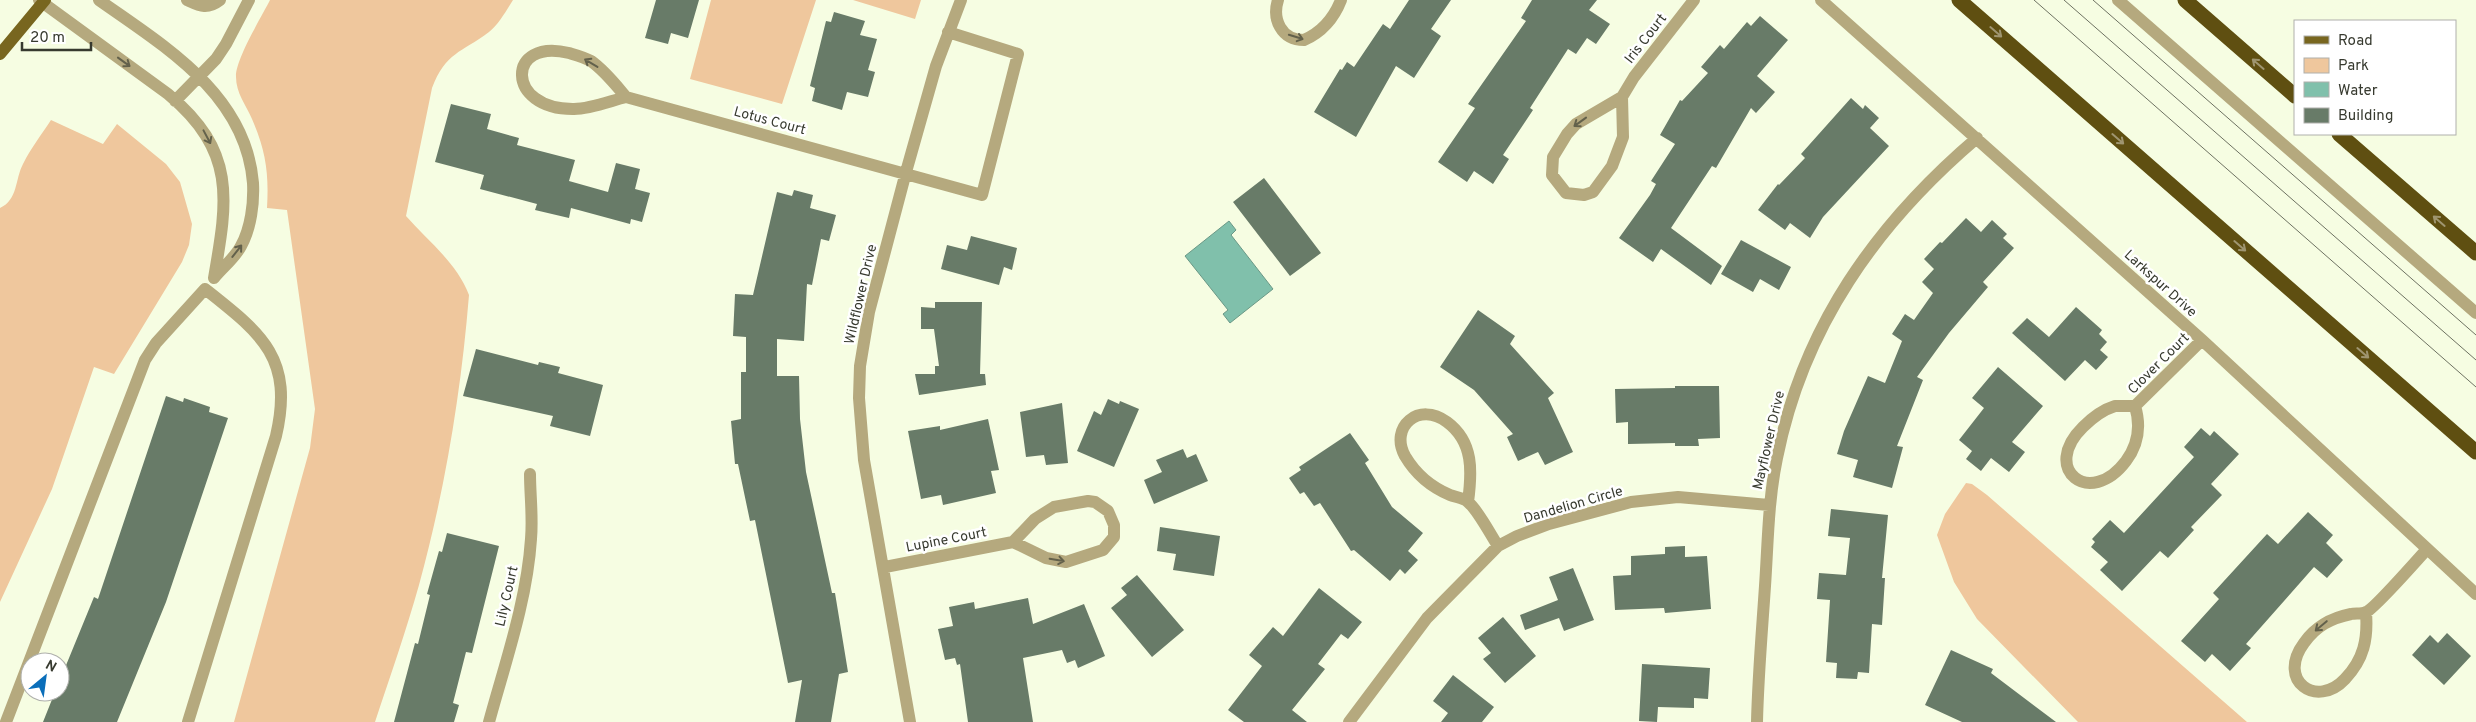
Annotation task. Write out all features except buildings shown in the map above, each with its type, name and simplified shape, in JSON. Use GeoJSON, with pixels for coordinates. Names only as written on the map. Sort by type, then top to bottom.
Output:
{"type":"FeatureCollection","features":[{"type":"Feature","properties":{"kind":"highway"},"geometry":{"type":"LineString","coordinates":[[1959,0],[2476,452]]}},
{"type":"Feature","properties":{"kind":"highway"},"geometry":{"type":"LineString","coordinates":[[2185,0],[2294,95]]}},
{"type":"Feature","properties":{"kind":"highway"},"geometry":{"type":"LineString","coordinates":[[2340,135],[2476,253]]}},
{"type":"Feature","properties":{"kind":"main road"},"geometry":{"type":"LineString","coordinates":[[0,54],[42,1]]}},
{"type":"Feature","properties":{"kind":"street"},"geometry":{"type":"LineString","coordinates":[[6,722],[145,360],[167,330],[241,247],[248,229],[254,197],[252,171],[232,118],[210,86],[186,63],[99,0]]}},
{"type":"Feature","properties":{"kind":"street"},"geometry":{"type":"LineString","coordinates":[[187,0],[201,7],[211,6],[220,0]]}},
{"type":"Feature","properties":{"kind":"street"},"geometry":{"type":"LineString","coordinates":[[176,100],[200,76],[226,44],[249,0]]}},
{"type":"Feature","properties":{"kind":"street","name":"Wildflower Drive"},"geometry":{"type":"LineString","coordinates":[[910,722],[885,567],[860,431],[860,366],[867,320],[906,172],[948,32],[961,0]]}},
{"type":"Feature","properties":{"kind":"street"},"geometry":{"type":"LineString","coordinates":[[1278,0],[1275,13],[1278,26],[1291,38],[1304,40],[1322,29],[1336,13],[1342,0]]}},
{"type":"Feature","properties":{"kind":"street","name":"Iris Court"},"geometry":{"type":"LineString","coordinates":[[1622,97],[1623,138],[1619,153],[1609,172],[1593,192],[1584,195],[1566,194],[1552,175],[1553,157],[1559,146],[1576,124],[1622,97],[1634,77],[1694,0]]}},
{"type":"Feature","properties":{"kind":"street","name":"Larkspur Drive"},"geometry":{"type":"LineString","coordinates":[[1821,0],[2202,340],[2476,594]]}},
{"type":"Feature","properties":{"kind":"street"},"geometry":{"type":"LineString","coordinates":[[2118,0],[2476,313]]}},
{"type":"Feature","properties":{"kind":"street"},"geometry":{"type":"LineString","coordinates":[[42,1],[176,100],[202,128],[210,142],[222,178],[224,216],[214,278]]}},
{"type":"Feature","properties":{"kind":"street","name":"Lotus Court"},"geometry":{"type":"LineString","coordinates":[[626,96],[599,68],[576,55],[545,50],[532,55],[524,68],[522,77],[526,91],[538,102],[548,105],[576,109],[626,96],[906,172],[982,195],[1018,54],[948,32]]}},
{"type":"Feature","properties":{"kind":"street","name":"Mayflower Drive"},"geometry":{"type":"LineString","coordinates":[[1756,722],[1769,505],[1776,459],[1787,413],[1809,353],[1853,272],[1896,216],[1947,163],[1977,138]]}},
{"type":"Feature","properties":{"kind":"street"},"geometry":{"type":"LineString","coordinates":[[188,722],[276,436],[282,409],[281,387],[276,362],[266,346],[253,328],[205,289]]}},
{"type":"Feature","properties":{"kind":"street","name":"Clover Court"},"geometry":{"type":"LineString","coordinates":[[2135,406],[2138,426],[2137,438],[2134,447],[2120,469],[2100,482],[2085,482],[2072,475],[2068,467],[2066,451],[2076,434],[2105,410],[2115,406],[2135,406],[2202,340]]}},
{"type":"Feature","properties":{"kind":"street"},"geometry":{"type":"LineString","coordinates":[[1468,502],[1470,452],[1455,428],[1445,421],[1430,414],[1417,415],[1404,426],[1401,444],[1404,454],[1423,479],[1448,494],[1468,502],[1498,546]]}},
{"type":"Feature","properties":{"kind":"street","name":"Lily Court"},"geometry":{"type":"LineString","coordinates":[[489,722],[529,562],[532,538],[530,474]]}},
{"type":"Feature","properties":{"kind":"street","name":"Dandelion Circle"},"geometry":{"type":"LineString","coordinates":[[1349,722],[1386,670],[1427,618],[1498,546],[1548,524],[1631,502],[1678,497],[1769,505]]}},
{"type":"Feature","properties":{"kind":"street"},"geometry":{"type":"LineString","coordinates":[[1088,501],[1095,502],[1108,511],[1114,525],[1114,537],[1104,550],[1066,562],[1046,558],[1012,542],[1046,510],[1088,501]]}},
{"type":"Feature","properties":{"kind":"street","name":"Lupine Court"},"geometry":{"type":"LineString","coordinates":[[885,567],[1012,542]]}},
{"type":"Feature","properties":{"kind":"street"},"geometry":{"type":"LineString","coordinates":[[2366,612],[2367,628],[2364,651],[2344,680],[2334,687],[2319,692],[2307,689],[2300,684],[2293,667],[2303,643],[2327,621],[2354,613],[2366,612],[2427,549]]}},
{"type":"Feature","properties":{"kind":"green space"},"geometry":{"type":"Polygon","coordinates":[[[270,0],[513,0],[493,29],[455,54],[437,76],[432,88],[406,216],[450,263],[464,283],[469,295],[457,405],[437,513],[414,602],[375,722],[234,722],[310,448],[315,409],[287,210],[267,208],[266,163],[257,131],[239,94],[236,83],[240,60],[270,0]]]}},
{"type":"Feature","properties":{"kind":"green space"},"geometry":{"type":"Polygon","coordinates":[[[711,0],[816,0],[782,104],[690,79],[711,0]]]}},
{"type":"Feature","properties":{"kind":"green space"},"geometry":{"type":"Polygon","coordinates":[[[853,0],[921,0],[915,19],[853,0]]]}},
{"type":"Feature","properties":{"kind":"green space"},"geometry":{"type":"Polygon","coordinates":[[[51,120],[103,144],[117,124],[166,164],[180,182],[192,224],[189,245],[182,262],[114,374],[94,367],[52,489],[0,602],[0,208],[13,195],[23,164],[51,120]]]}},
{"type":"Feature","properties":{"kind":"green space"},"geometry":{"type":"Polygon","coordinates":[[[1966,483],[1972,484],[1987,495],[2247,722],[2078,722],[1977,619],[1954,582],[1937,535],[1945,514],[1966,483]]]}},
{"type":"Feature","properties":{"kind":"water"},"geometry":{"type":"Polygon","coordinates":[[[1229,221],[1236,230],[1231,235],[1273,289],[1230,323],[1223,314],[1228,310],[1185,256],[1229,221]]]}},
{"type":"Feature","properties":{"kind":"tram line"},"geometry":{"type":"LineString","coordinates":[[2034,0],[2476,387]]}},
{"type":"Feature","properties":{"kind":"tram line"},"geometry":{"type":"LineString","coordinates":[[2064,0],[2476,360]]}},
{"type":"Feature","properties":{"kind":"tram line"},"geometry":{"type":"LineString","coordinates":[[2093,0],[2476,335]]}}]}
